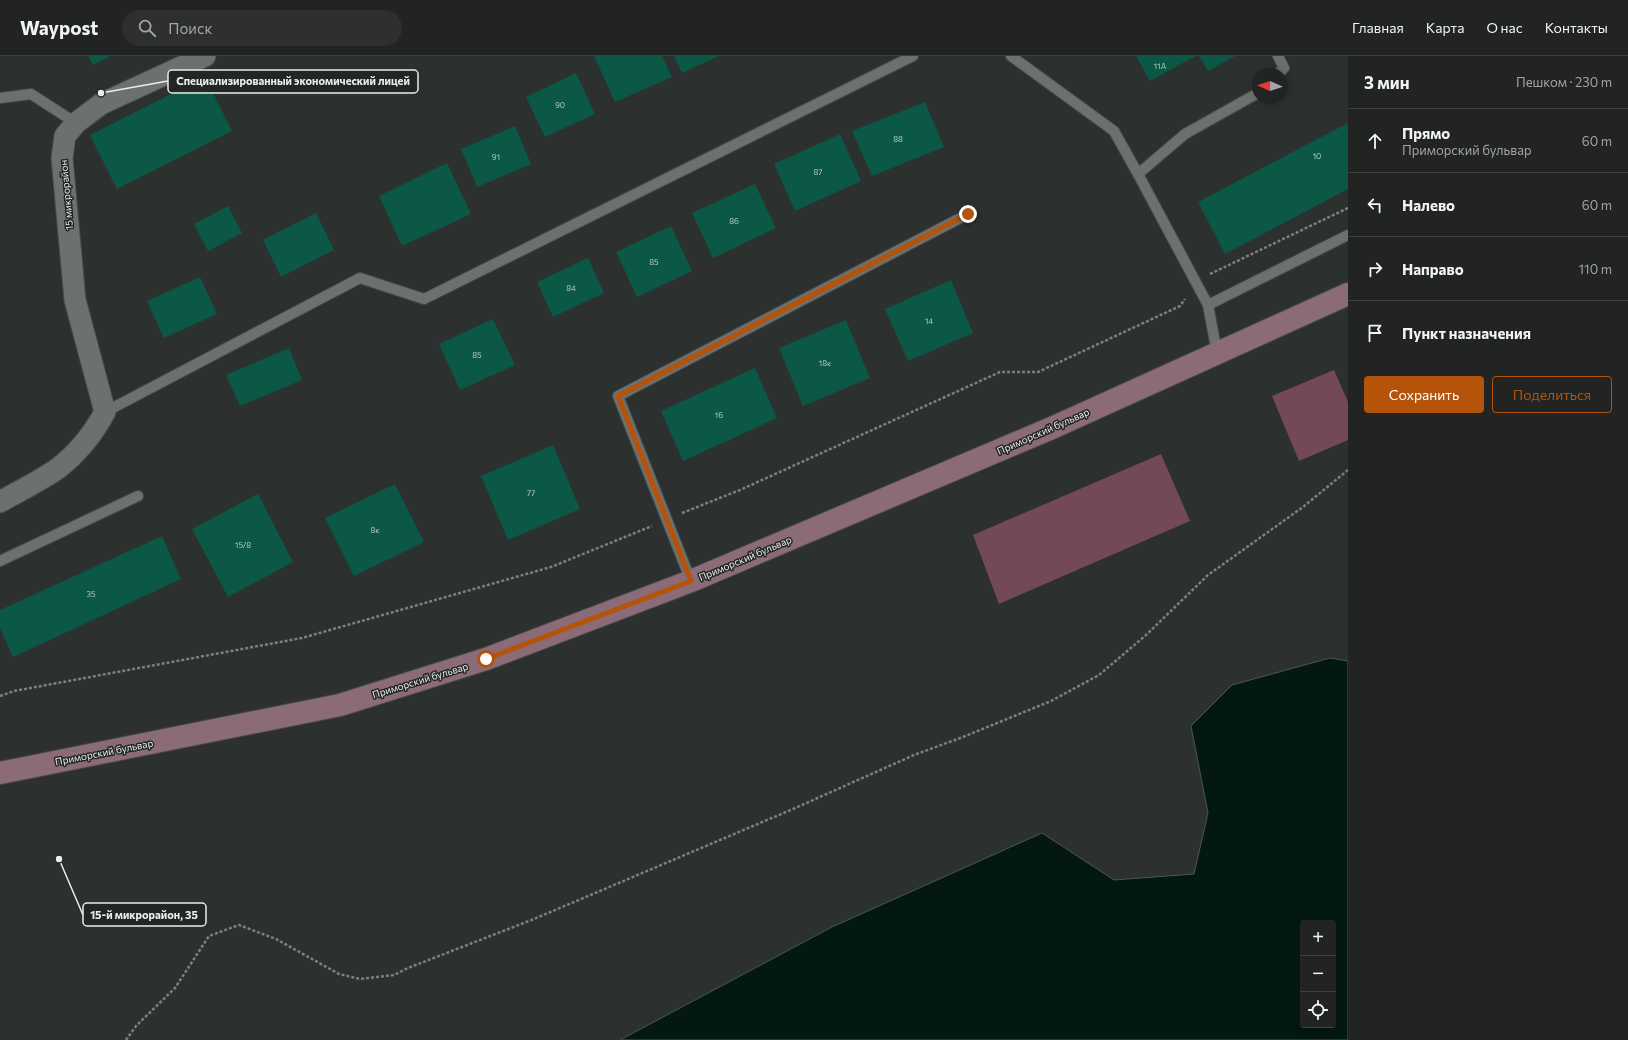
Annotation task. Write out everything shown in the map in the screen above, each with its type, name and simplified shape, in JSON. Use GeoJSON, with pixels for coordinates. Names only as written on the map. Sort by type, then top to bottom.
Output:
{"type":"FeatureCollection","features":[{"type":"Feature","properties":{"kind":"street","name":"15 микрорайон"},"geometry":{"type":"LineString","coordinates":[[105,412],[75,300],[62,158],[65,136],[76,124],[101,104],[205,56]]}},
{"type":"Feature","properties":{"kind":"street","name":"Приморский бульвар"},"geometry":{"type":"LineString","coordinates":[[0,772],[340,705],[486,659],[691,581],[1054,427],[1348,294]]}},
{"type":"Feature","properties":{"kind":"street"},"geometry":{"type":"LineString","coordinates":[[0,502],[57,469],[85,442],[95,430],[105,412]]}},
{"type":"Feature","properties":{"kind":"lane"},"geometry":{"type":"LineString","coordinates":[[105,412],[360,278],[424,299],[913,56]]}},
{"type":"Feature","properties":{"kind":"lane"},"geometry":{"type":"LineString","coordinates":[[1011,56],[1114,131],[1208,305],[1217,354]]}},
{"type":"Feature","properties":{"kind":"lane"},"geometry":{"type":"LineString","coordinates":[[1278,56],[1284,68]]}},
{"type":"Feature","properties":{"kind":"lane"},"geometry":{"type":"LineString","coordinates":[[0,98],[31,94],[76,124]]}},
{"type":"Feature","properties":{"kind":"lane"},"geometry":{"type":"LineString","coordinates":[[1138,174],[1185,134],[1252,96]]}},
{"type":"Feature","properties":{"kind":"lane"},"geometry":{"type":"LineString","coordinates":[[691,581],[618,396],[968,214]]}},
{"type":"Feature","properties":{"kind":"lane"},"geometry":{"type":"LineString","coordinates":[[1208,305],[1348,235]]}},
{"type":"Feature","properties":{"kind":"lane"},"geometry":{"type":"LineString","coordinates":[[0,561],[138,496]]}},
{"type":"Feature","properties":{"kind":"path"},"geometry":{"type":"LineString","coordinates":[[0,696],[14,691],[302,638],[551,567],[740,490],[1000,372],[1038,372],[1180,306],[1195,281],[1348,208]]}},
{"type":"Feature","properties":{"kind":"path"},"geometry":{"type":"LineString","coordinates":[[126,1040],[136,1026],[175,988],[209,936],[239,925],[276,939],[339,974],[360,979],[394,975],[408,968],[541,916],[794,809],[914,755],[1051,701],[1098,675],[1146,636],[1208,575],[1303,508],[1348,470]]}},
{"type":"Feature","properties":{"kind":"shaded area"},"geometry":{"type":"Polygon","coordinates":[[[1334,370],[1348,402],[1348,440],[1299,461],[1272,396],[1334,370]]]}},
{"type":"Feature","properties":{"kind":"shaded area"},"geometry":{"type":"Polygon","coordinates":[[[1161,454],[1190,521],[999,604],[973,535],[1161,454]]]}},
{"type":"Feature","properties":{"kind":"shaded area"},"geometry":{"type":"Polygon","coordinates":[[[1330,658],[1348,661],[1348,1040],[620,1040],[832,927],[1042,833],[1114,880],[1194,874],[1208,813],[1191,726],[1232,685],[1330,658]]]}},
{"type":"Feature","properties":{"kind":"building"},"geometry":{"type":"Polygon","coordinates":[[[88,56],[111,56],[93,65],[88,56]]]}},
{"type":"Feature","properties":{"kind":"building"},"geometry":{"type":"Polygon","coordinates":[[[594,56],[662,56],[672,77],[615,102],[594,56]]]}},
{"type":"Feature","properties":{"kind":"building"},"geometry":{"type":"Polygon","coordinates":[[[674,56],[719,56],[682,73],[674,56]]]}},
{"type":"Feature","properties":{"kind":"building"},"geometry":{"type":"Polygon","coordinates":[[[1136,56],[1196,56],[1150,81],[1136,56]]]}},
{"type":"Feature","properties":{"kind":"building"},"geometry":{"type":"Polygon","coordinates":[[[1199,56],[1235,56],[1208,71],[1199,56]]]}},
{"type":"Feature","properties":{"kind":"building"},"geometry":{"type":"Polygon","coordinates":[[[576,73],[595,114],[545,137],[526,97],[576,73]]]}},
{"type":"Feature","properties":{"kind":"building"},"geometry":{"type":"Polygon","coordinates":[[[205,77],[232,131],[117,189],[90,135],[205,77]]]}},
{"type":"Feature","properties":{"kind":"building"},"geometry":{"type":"Polygon","coordinates":[[[925,102],[944,147],[872,176],[852,131],[925,102]]]}},
{"type":"Feature","properties":{"kind":"building"},"geometry":{"type":"Polygon","coordinates":[[[1348,123],[1348,189],[1225,254],[1198,202],[1348,123]]]}},
{"type":"Feature","properties":{"kind":"building"},"geometry":{"type":"Polygon","coordinates":[[[515,126],[531,164],[477,187],[461,149],[515,126]]]}},
{"type":"Feature","properties":{"kind":"building"},"geometry":{"type":"Polygon","coordinates":[[[840,134],[861,181],[795,211],[774,164],[840,134]]]}},
{"type":"Feature","properties":{"kind":"building"},"geometry":{"type":"Polygon","coordinates":[[[447,163],[471,214],[402,246],[379,196],[447,163]]]}},
{"type":"Feature","properties":{"kind":"building"},"geometry":{"type":"Polygon","coordinates":[[[755,184],[776,228],[713,258],[692,213],[755,184]]]}},
{"type":"Feature","properties":{"kind":"building"},"geometry":{"type":"Polygon","coordinates":[[[228,206],[242,233],[208,251],[194,224],[228,206]]]}},
{"type":"Feature","properties":{"kind":"building"},"geometry":{"type":"Polygon","coordinates":[[[316,213],[334,250],[281,277],[263,240],[316,213]]]}},
{"type":"Feature","properties":{"kind":"building"},"geometry":{"type":"Polygon","coordinates":[[[671,226],[692,271],[637,297],[616,252],[671,226]]]}},
{"type":"Feature","properties":{"kind":"building"},"geometry":{"type":"Polygon","coordinates":[[[588,258],[604,293],[553,317],[537,282],[588,258]]]}},
{"type":"Feature","properties":{"kind":"building"},"geometry":{"type":"Polygon","coordinates":[[[200,277],[217,314],[164,338],[147,301],[200,277]]]}},
{"type":"Feature","properties":{"kind":"building"},"geometry":{"type":"Polygon","coordinates":[[[951,280],[973,333],[908,361],[885,309],[951,280]]]}},
{"type":"Feature","properties":{"kind":"building"},"geometry":{"type":"Polygon","coordinates":[[[493,319],[515,365],[460,390],[439,344],[493,319]]]}},
{"type":"Feature","properties":{"kind":"building"},"geometry":{"type":"Polygon","coordinates":[[[846,320],[870,378],[803,406],[779,348],[846,320]]]}},
{"type":"Feature","properties":{"kind":"building"},"geometry":{"type":"Polygon","coordinates":[[[289,348],[302,380],[240,406],[226,375],[289,348]]]}},
{"type":"Feature","properties":{"kind":"building"},"geometry":{"type":"Polygon","coordinates":[[[755,368],[777,418],[683,461],[661,411],[755,368]]]}},
{"type":"Feature","properties":{"kind":"building"},"geometry":{"type":"Polygon","coordinates":[[[553,445],[580,509],[508,540],[481,476],[553,445]]]}},
{"type":"Feature","properties":{"kind":"building"},"geometry":{"type":"Polygon","coordinates":[[[395,484],[424,542],[354,576],[325,518],[395,484]]]}},
{"type":"Feature","properties":{"kind":"building"},"geometry":{"type":"Polygon","coordinates":[[[258,494],[293,562],[228,597],[192,529],[258,494]]]}},
{"type":"Feature","properties":{"kind":"building"},"geometry":{"type":"Polygon","coordinates":[[[162,536],[181,579],[13,657],[0,628],[0,610],[162,536]]]}},
{"type":"Feature","properties":{"kind":"place","name":"Специализированный экономический лицей"},"geometry":{"type":"Point","coordinates":[101,93]}},
{"type":"Feature","properties":{"kind":"place","name":"15-й микрорайон, 35"},"geometry":{"type":"Point","coordinates":[59,859]}},
{"type":"Feature","properties":{"kind":"route"},"geometry":{"type":"LineString","coordinates":[[486,659],[691,581],[618,396],[968,214]]}}]}
